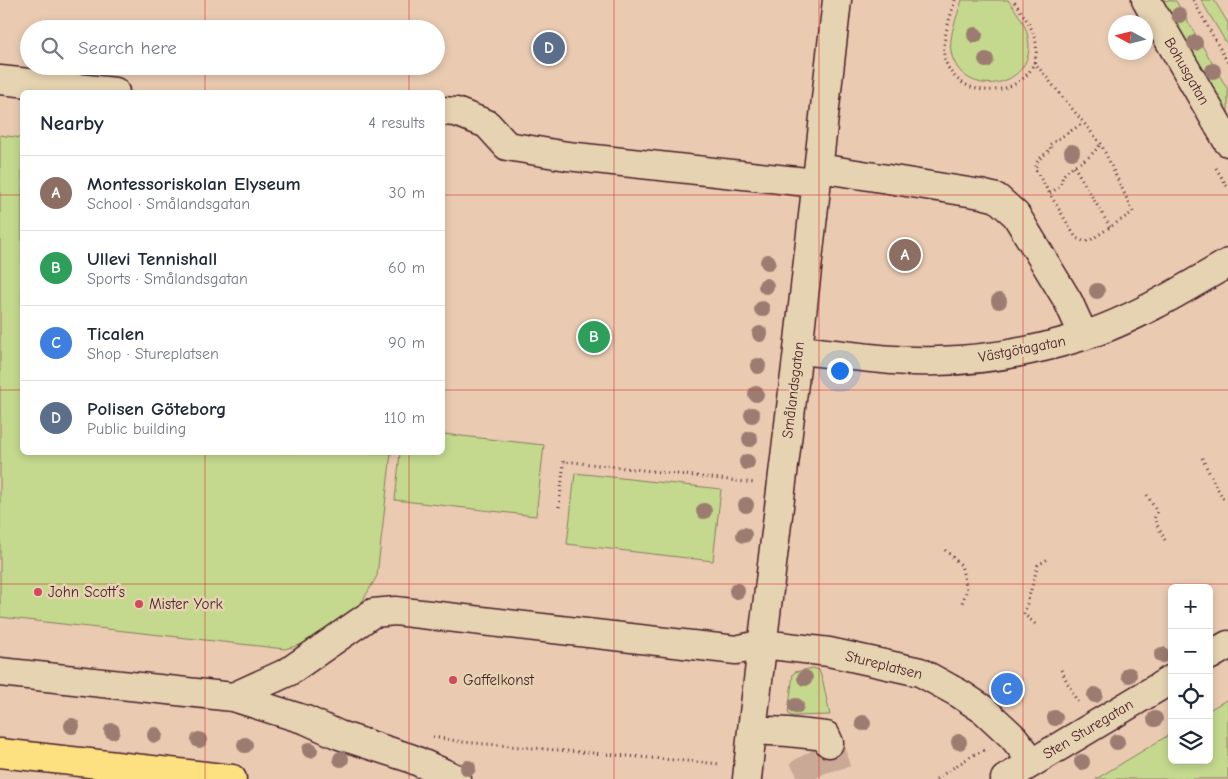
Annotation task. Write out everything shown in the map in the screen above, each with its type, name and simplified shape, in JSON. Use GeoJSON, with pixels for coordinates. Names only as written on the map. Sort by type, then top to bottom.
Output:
{"type":"FeatureCollection","features":[{"type":"Feature","properties":{"kind":"main road"},"geometry":{"type":"LineString","coordinates":[[0,753],[232,779]]}},
{"type":"Feature","properties":{"kind":"street","name":"Smålandsgatan"},"geometry":{"type":"LineString","coordinates":[[747,779],[837,0]]}},
{"type":"Feature","properties":{"kind":"street","name":"Bohusgatan"},"geometry":{"type":"LineString","coordinates":[[1146,0],[1228,142]]}},
{"type":"Feature","properties":{"kind":"street"},"geometry":{"type":"LineString","coordinates":[[0,80],[96,90]]}},
{"type":"Feature","properties":{"kind":"street"},"geometry":{"type":"LineString","coordinates":[[445,111],[456,112],[487,124],[507,146],[567,156],[981,194],[997,198],[1016,215],[1068,301],[1084,336]]}},
{"type":"Feature","properties":{"kind":"street","name":"Västgötagatan"},"geometry":{"type":"LineString","coordinates":[[798,350],[891,359],[937,361],[985,358],[1036,348],[1084,336],[1130,317],[1228,263]]}},
{"type":"Feature","properties":{"kind":"street","name":"Stureplatsen"},"geometry":{"type":"LineString","coordinates":[[233,697],[288,672],[373,613],[395,611],[736,650],[763,644],[829,652],[877,661],[920,672],[952,689],[984,710],[1014,736],[1033,762]]}},
{"type":"Feature","properties":{"kind":"street"},"geometry":{"type":"LineString","coordinates":[[1213,654],[1228,645]]}},
{"type":"Feature","properties":{"kind":"street"},"geometry":{"type":"LineString","coordinates":[[6,675],[233,697],[306,720],[340,735],[410,758],[457,779]]}},
{"type":"Feature","properties":{"kind":"street","name":"Sten Sturegatan"},"geometry":{"type":"LineString","coordinates":[[1005,779],[1168,681]]}},
{"type":"Feature","properties":{"kind":"street"},"geometry":{"type":"LineString","coordinates":[[752,730],[826,736],[829,743]]}},
{"type":"Feature","properties":{"kind":"street"},"geometry":{"type":"LineString","coordinates":[[788,732],[802,756]]}},
{"type":"Feature","properties":{"kind":"path"},"geometry":{"type":"LineString","coordinates":[[955,0],[945,37],[944,58],[951,74],[968,87],[994,92],[1014,85],[1027,74],[1034,62],[1036,44],[1030,27],[1012,0]]}},
{"type":"Feature","properties":{"kind":"path"},"geometry":{"type":"LineString","coordinates":[[1193,0],[1228,63]]}},
{"type":"Feature","properties":{"kind":"path"},"geometry":{"type":"LineString","coordinates":[[1034,62],[1101,144],[1133,212],[1089,241],[1077,239],[1036,169],[1038,160],[1052,149],[1049,145],[1083,123]]}},
{"type":"Feature","properties":{"kind":"path"},"geometry":{"type":"LineString","coordinates":[[1050,194],[1061,186],[1064,174],[1090,156],[1101,144]]}},
{"type":"Feature","properties":{"kind":"path"},"geometry":{"type":"LineString","coordinates":[[1074,166],[1110,227]]}},
{"type":"Feature","properties":{"kind":"path"},"geometry":{"type":"LineString","coordinates":[[1202,458],[1224,501]]}},
{"type":"Feature","properties":{"kind":"path"},"geometry":{"type":"LineString","coordinates":[[559,507],[564,461],[754,483]]}},
{"type":"Feature","properties":{"kind":"path"},"geometry":{"type":"LineString","coordinates":[[1147,495],[1157,512],[1154,519],[1166,542]]}},
{"type":"Feature","properties":{"kind":"path"},"geometry":{"type":"LineString","coordinates":[[945,550],[961,565],[967,589],[962,603]]}},
{"type":"Feature","properties":{"kind":"path"},"geometry":{"type":"LineString","coordinates":[[1034,624],[1024,614],[1038,566],[1048,559]]}},
{"type":"Feature","properties":{"kind":"path"},"geometry":{"type":"LineString","coordinates":[[1061,670],[1080,708]]}},
{"type":"Feature","properties":{"kind":"path"},"geometry":{"type":"LineString","coordinates":[[426,736],[463,742],[722,764]]}},
{"type":"Feature","properties":{"kind":"green space"},"geometry":{"type":"Polygon","coordinates":[[[962,0],[1008,0],[1022,20],[1027,33],[1029,51],[1024,66],[1014,76],[1000,82],[986,83],[972,80],[960,71],[952,56],[951,42],[953,28],[962,0]]]}},
{"type":"Feature","properties":{"kind":"green space"},"geometry":{"type":"Polygon","coordinates":[[[1160,0],[1176,1],[1228,90],[1228,115],[1160,0]]]}},
{"type":"Feature","properties":{"kind":"green space"},"geometry":{"type":"Polygon","coordinates":[[[1201,0],[1214,0],[1228,23],[1228,46],[1201,0]]]}},
{"type":"Feature","properties":{"kind":"green space"},"geometry":{"type":"Polygon","coordinates":[[[0,135],[20,138],[20,455],[391,455],[377,576],[356,612],[325,638],[285,649],[0,617],[0,135]]]}},
{"type":"Feature","properties":{"kind":"green space"},"geometry":{"type":"Polygon","coordinates":[[[445,434],[544,445],[536,516],[395,500],[400,455],[445,455],[445,434]]]}},
{"type":"Feature","properties":{"kind":"green space"},"geometry":{"type":"Polygon","coordinates":[[[575,473],[721,489],[713,561],[567,544],[575,473]]]}},
{"type":"Feature","properties":{"kind":"green space"},"geometry":{"type":"Polygon","coordinates":[[[813,668],[819,670],[830,715],[791,716],[788,713],[793,674],[813,668]]]}},
{"type":"Feature","properties":{"kind":"green space"},"geometry":{"type":"Polygon","coordinates":[[[1228,699],[1228,779],[1096,779],[1168,735],[1168,764],[1213,764],[1213,708],[1228,699]]]}},
{"type":"Feature","properties":{"kind":"tunnel"},"geometry":{"type":"LineString","coordinates":[[829,743],[839,779]]}},
{"type":"Feature","properties":{"kind":"tunnel"},"geometry":{"type":"LineString","coordinates":[[802,756],[815,779]]}},
{"type":"Feature","properties":{"kind":"place","name":"Polisen Göteborg"},"geometry":{"type":"Point","coordinates":[549,48]}},
{"type":"Feature","properties":{"kind":"place","name":"Montessoriskolan Elyseum"},"geometry":{"type":"Point","coordinates":[905,255]}},
{"type":"Feature","properties":{"kind":"place","name":"Ullevi Tennishall"},"geometry":{"type":"Point","coordinates":[594,337]}},
{"type":"Feature","properties":{"kind":"place","name":"John Scott´s"},"geometry":{"type":"Point","coordinates":[38,592]}},
{"type":"Feature","properties":{"kind":"place","name":"Mister York"},"geometry":{"type":"Point","coordinates":[139,604]}},
{"type":"Feature","properties":{"kind":"place","name":"Gaffelkonst"},"geometry":{"type":"Point","coordinates":[453,680]}},
{"type":"Feature","properties":{"kind":"place","name":"Ticalen"},"geometry":{"type":"Point","coordinates":[1007,689]}}]}
